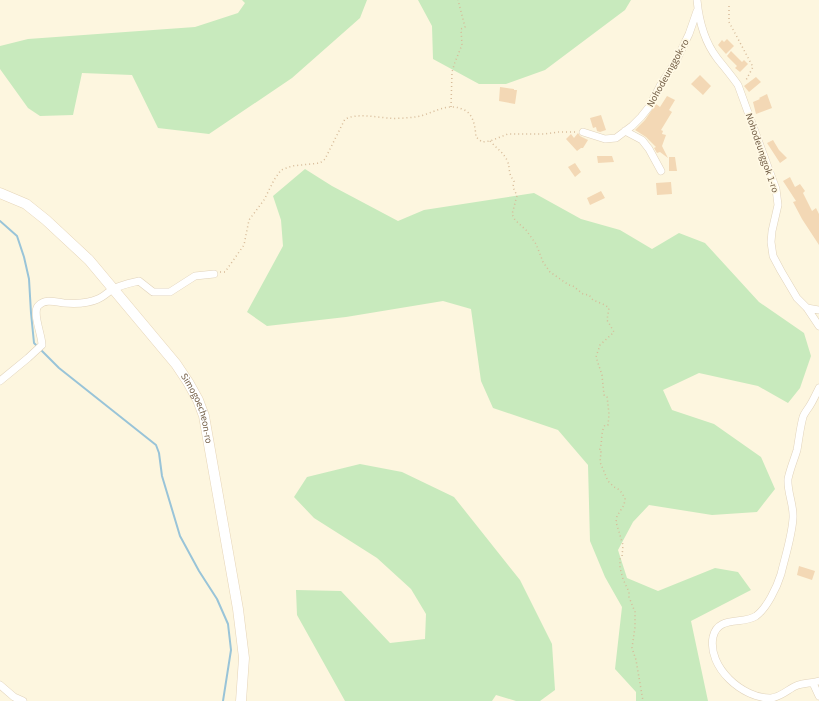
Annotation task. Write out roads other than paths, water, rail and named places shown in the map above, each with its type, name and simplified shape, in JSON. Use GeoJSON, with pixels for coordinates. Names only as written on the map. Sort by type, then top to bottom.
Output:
{"type":"FeatureCollection","features":[{"type":"Feature","properties":{"kind":"street","name":"Nohodeunggok 1-ro"},"geometry":{"type":"LineString","coordinates":[[697,0],[701,27],[707,42],[738,85],[776,189],[778,204],[772,231],[771,242],[773,256],[798,298],[807,308]]}},
{"type":"Feature","properties":{"kind":"street","name":"Nohodeunggok-ro"},"geometry":{"type":"LineString","coordinates":[[583,132],[604,139],[616,138],[632,126],[649,107],[686,40],[698,9]]}},
{"type":"Feature","properties":{"kind":"street"},"geometry":{"type":"LineString","coordinates":[[625,131],[642,140],[649,149],[661,171]]}},
{"type":"Feature","properties":{"kind":"street","name":"Simogoecheon-ro"},"geometry":{"type":"LineString","coordinates":[[0,192],[26,204],[46,220],[89,260],[114,288],[176,364],[198,400],[204,416],[238,609],[244,658],[241,701]]}},
{"type":"Feature","properties":{"kind":"street"},"geometry":{"type":"LineString","coordinates":[[0,381],[35,352],[42,344],[42,337],[36,314],[38,306],[49,301],[78,304],[87,302],[98,299],[114,288],[139,281],[153,292],[170,292],[195,276],[214,274]]}},
{"type":"Feature","properties":{"kind":"street"},"geometry":{"type":"LineString","coordinates":[[807,308],[819,310]]}},
{"type":"Feature","properties":{"kind":"street"},"geometry":{"type":"LineString","coordinates":[[807,308],[819,326]]}},
{"type":"Feature","properties":{"kind":"street"},"geometry":{"type":"LineString","coordinates":[[819,388],[804,416],[797,450],[788,481],[794,518],[780,577],[770,599],[760,612],[749,619],[723,624],[716,629],[713,636],[712,646],[720,668],[740,688],[750,694],[772,698],[782,695],[798,685],[817,682],[819,696]]}},
{"type":"Feature","properties":{"kind":"street"},"geometry":{"type":"LineString","coordinates":[[0,685],[14,697],[23,701]]}},
{"type":"Feature","properties":{"kind":"waterway"},"geometry":{"type":"LineString","coordinates":[[0,221],[17,236],[24,257],[29,279],[34,343],[37,346]]}},
{"type":"Feature","properties":{"kind":"waterway"},"geometry":{"type":"LineString","coordinates":[[40,349],[59,368],[156,445],[159,453],[162,476],[180,536],[199,571],[217,599],[228,624],[231,650],[223,701]]}}]}
